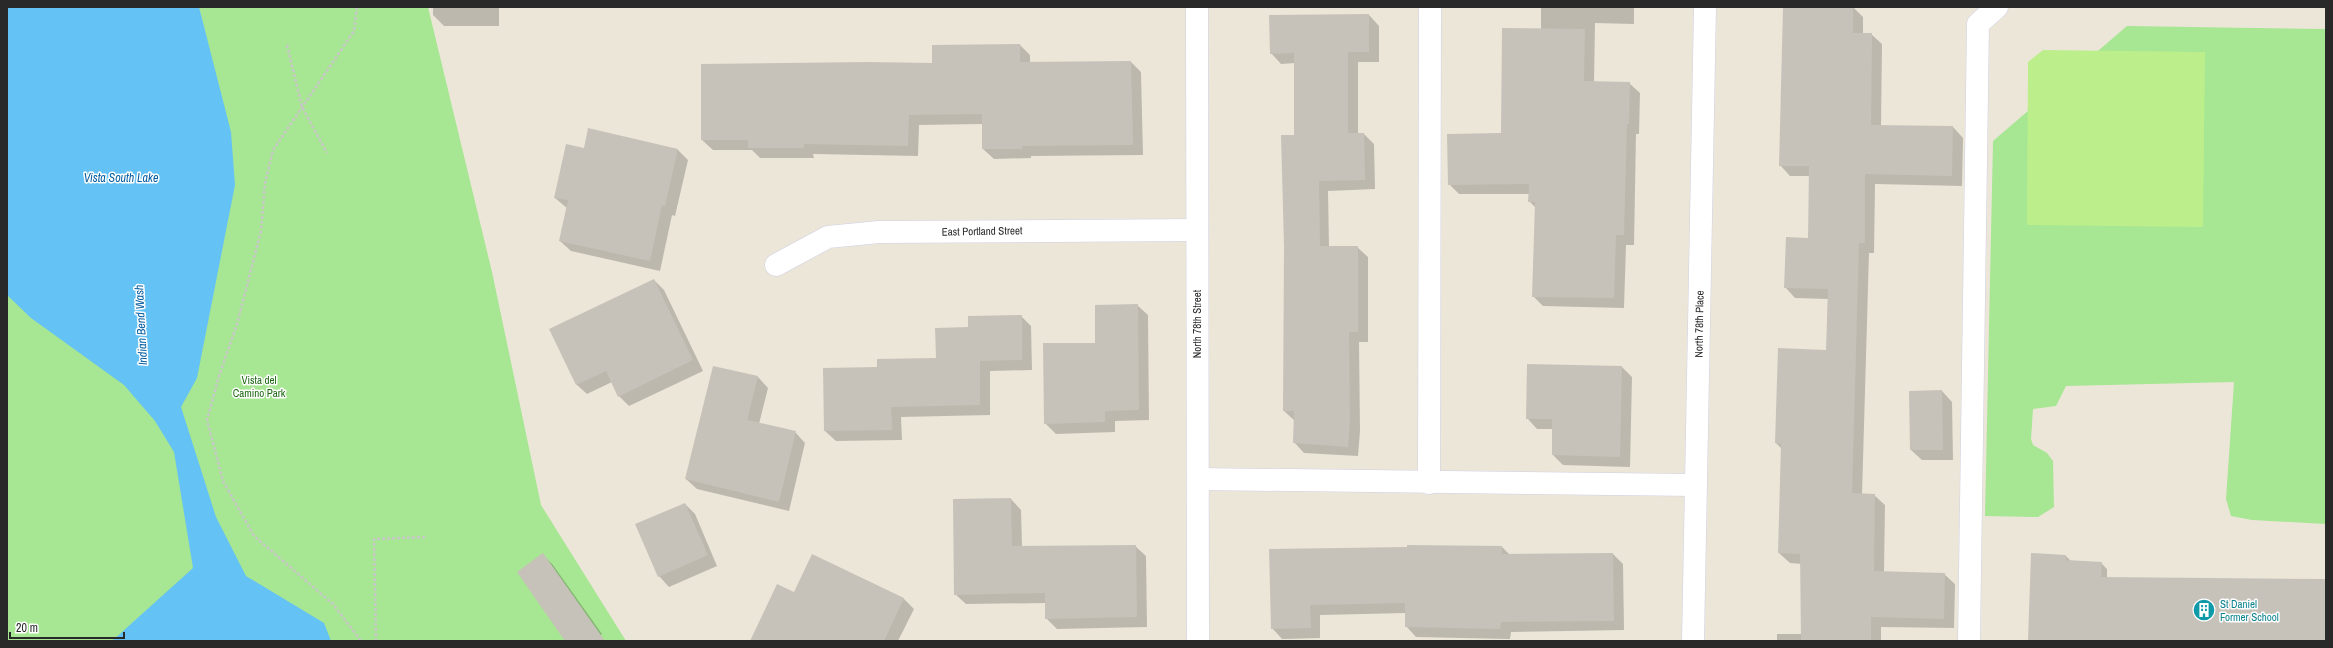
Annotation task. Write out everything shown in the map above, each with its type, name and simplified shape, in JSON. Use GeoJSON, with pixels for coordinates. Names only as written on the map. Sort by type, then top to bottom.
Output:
{"type":"FeatureCollection","features":[{"type":"Feature","properties":{"kind":"street","name":"North 78th Street"},"geometry":{"type":"LineString","coordinates":[[1197,7],[1198,641]]}},
{"type":"Feature","properties":{"kind":"street"},"geometry":{"type":"LineString","coordinates":[[1429,483],[1430,7]]}},
{"type":"Feature","properties":{"kind":"street","name":"North 78th Place"},"geometry":{"type":"LineString","coordinates":[[1693,641],[1705,7]]}},
{"type":"Feature","properties":{"kind":"street"},"geometry":{"type":"LineString","coordinates":[[1969,641],[1978,24],[1991,8]]}},
{"type":"Feature","properties":{"kind":"street","name":"East Portland Street"},"geometry":{"type":"LineString","coordinates":[[776,265],[828,237],[880,232],[1197,230]]}},
{"type":"Feature","properties":{"kind":"street"},"geometry":{"type":"LineString","coordinates":[[1198,479],[1429,483],[1695,485]]}},
{"type":"Feature","properties":{"kind":"path"},"geometry":{"type":"LineString","coordinates":[[357,7],[354,32],[273,150],[265,183],[261,231],[237,324],[219,376],[207,420],[223,481],[254,536],[333,604],[361,641]]}},
{"type":"Feature","properties":{"kind":"path"},"geometry":{"type":"LineString","coordinates":[[287,45],[302,107],[327,153]]}},
{"type":"Feature","properties":{"kind":"path"},"geometry":{"type":"LineString","coordinates":[[376,641],[374,539],[426,537]]}},
{"type":"Feature","properties":{"kind":"green space","name":"Vista del Camino Park"},"geometry":{"type":"Polygon","coordinates":[[[7,7],[428,7],[492,272],[541,505],[626,641],[7,641],[7,7]]]}},
{"type":"Feature","properties":{"kind":"green space"},"geometry":{"type":"Polygon","coordinates":[[[2127,26],[2326,29],[2326,524],[2252,520],[2231,516],[2226,499],[2234,382],[2066,386],[2056,406],[2033,409],[2031,439],[2033,445],[2047,453],[2053,461],[2054,507],[2038,517],[1985,516],[1993,141],[2127,26]]]}},
{"type":"Feature","properties":{"kind":"green space"},"geometry":{"type":"Polygon","coordinates":[[[2043,50],[2205,52],[2203,227],[2027,225],[2028,62],[2043,50]]]}},
{"type":"Feature","properties":{"kind":"water","name":"Vista South Lake"},"geometry":{"type":"Polygon","coordinates":[[[7,7],[199,7],[231,132],[235,185],[197,378],[181,407],[216,517],[246,576],[324,623],[331,641],[112,641],[193,568],[174,452],[155,421],[124,385],[31,318],[7,295],[7,7]]]}},
{"type":"Feature","properties":{"kind":"building"},"geometry":{"type":"Polygon","coordinates":[[[1783,7],[1853,7],[1853,33],[1872,33],[1871,125],[1953,126],[1952,176],[1865,174],[1865,243],[1859,243],[1852,493],[1875,494],[1874,571],[1945,573],[1944,619],[1871,617],[1871,641],[1801,641],[1800,554],[1778,553],[1781,444],[1775,443],[1778,348],[1826,350],[1828,289],[1784,288],[1786,237],[1808,238],[1809,166],[1779,166],[1783,7]]]}},
{"type":"Feature","properties":{"kind":"building"},"geometry":{"type":"Polygon","coordinates":[[[1369,14],[1369,52],[1348,52],[1348,133],[1364,133],[1365,180],[1319,181],[1320,246],[1358,246],[1358,332],[1349,332],[1350,420],[1348,447],[1293,443],[1294,411],[1283,411],[1284,246],[1281,135],[1294,135],[1294,53],[1270,54],[1269,15],[1369,14]]]}},
{"type":"Feature","properties":{"kind":"building"},"geometry":{"type":"Polygon","coordinates":[[[1502,28],[1585,29],[1584,81],[1630,82],[1629,124],[1627,124],[1624,235],[1616,235],[1614,298],[1532,297],[1535,202],[1528,202],[1529,184],[1448,185],[1447,134],[1501,133],[1502,28]]]}},
{"type":"Feature","properties":{"kind":"building"},"geometry":{"type":"Polygon","coordinates":[[[1020,44],[1020,62],[1131,61],[1133,145],[1022,146],[1022,149],[982,149],[982,114],[909,115],[908,146],[804,144],[804,148],[748,148],[748,140],[701,140],[701,64],[869,62],[932,63],[932,45],[1020,44]]]}},
{"type":"Feature","properties":{"kind":"building"},"geometry":{"type":"Polygon","coordinates":[[[588,128],[678,149],[665,206],[662,205],[650,261],[559,241],[568,200],[554,198],[566,144],[584,148],[588,128]]]}},
{"type":"Feature","properties":{"kind":"building"},"geometry":{"type":"Polygon","coordinates":[[[654,279],[693,360],[618,397],[606,371],[576,385],[549,329],[654,279]]]}},
{"type":"Feature","properties":{"kind":"building"},"geometry":{"type":"Polygon","coordinates":[[[1138,304],[1139,410],[1105,411],[1105,422],[1044,424],[1043,343],[1095,343],[1095,305],[1138,304]]]}},
{"type":"Feature","properties":{"kind":"building"},"geometry":{"type":"Polygon","coordinates":[[[1022,315],[1022,360],[980,361],[980,405],[891,407],[892,430],[824,431],[823,368],[877,367],[877,359],[936,358],[935,328],[968,327],[968,316],[1022,315]]]}},
{"type":"Feature","properties":{"kind":"building"},"geometry":{"type":"Polygon","coordinates":[[[1527,364],[1622,366],[1620,457],[1552,455],[1552,419],[1526,419],[1527,364]]]}},
{"type":"Feature","properties":{"kind":"building"},"geometry":{"type":"Polygon","coordinates":[[[713,366],[758,376],[747,420],[796,431],[779,502],[685,479],[713,366]]]}},
{"type":"Feature","properties":{"kind":"building"},"geometry":{"type":"Polygon","coordinates":[[[1942,390],[1943,450],[1910,450],[1909,391],[1942,390]]]}},
{"type":"Feature","properties":{"kind":"building"},"geometry":{"type":"Polygon","coordinates":[[[1011,498],[1012,546],[1136,545],[1137,617],[1045,619],[1045,593],[954,595],[953,499],[1011,498]]]}},
{"type":"Feature","properties":{"kind":"building"},"geometry":{"type":"Polygon","coordinates":[[[685,503],[708,555],[658,577],[635,524],[685,503]]]}},
{"type":"Feature","properties":{"kind":"building"},"geometry":{"type":"Polygon","coordinates":[[[1407,545],[1502,546],[1502,554],[1613,553],[1614,621],[1501,622],[1500,629],[1405,627],[1405,603],[1310,605],[1311,628],[1271,629],[1269,549],[1407,547],[1407,545]]]}},
{"type":"Feature","properties":{"kind":"building"},"geometry":{"type":"Polygon","coordinates":[[[543,553],[605,641],[565,641],[517,572],[543,553]]]}},
{"type":"Feature","properties":{"kind":"building","name":"St Daniel Former School"},"geometry":{"type":"Polygon","coordinates":[[[2031,553],[2066,555],[2066,560],[2102,562],[2101,577],[2326,579],[2326,641],[2028,641],[2031,553]]]}},
{"type":"Feature","properties":{"kind":"building"},"geometry":{"type":"Polygon","coordinates":[[[812,554],[904,598],[884,641],[750,641],[777,584],[794,592],[812,554]]]}},
{"type":"Feature","properties":{"kind":"place","name":"St Daniel Former School"},"geometry":{"type":"Point","coordinates":[2204,610]}},
{"type":"Feature","properties":{"kind":"water label","name":"Indian Bend Wash"},"geometry":{"type":"Point","coordinates":[141,325]}}]}
